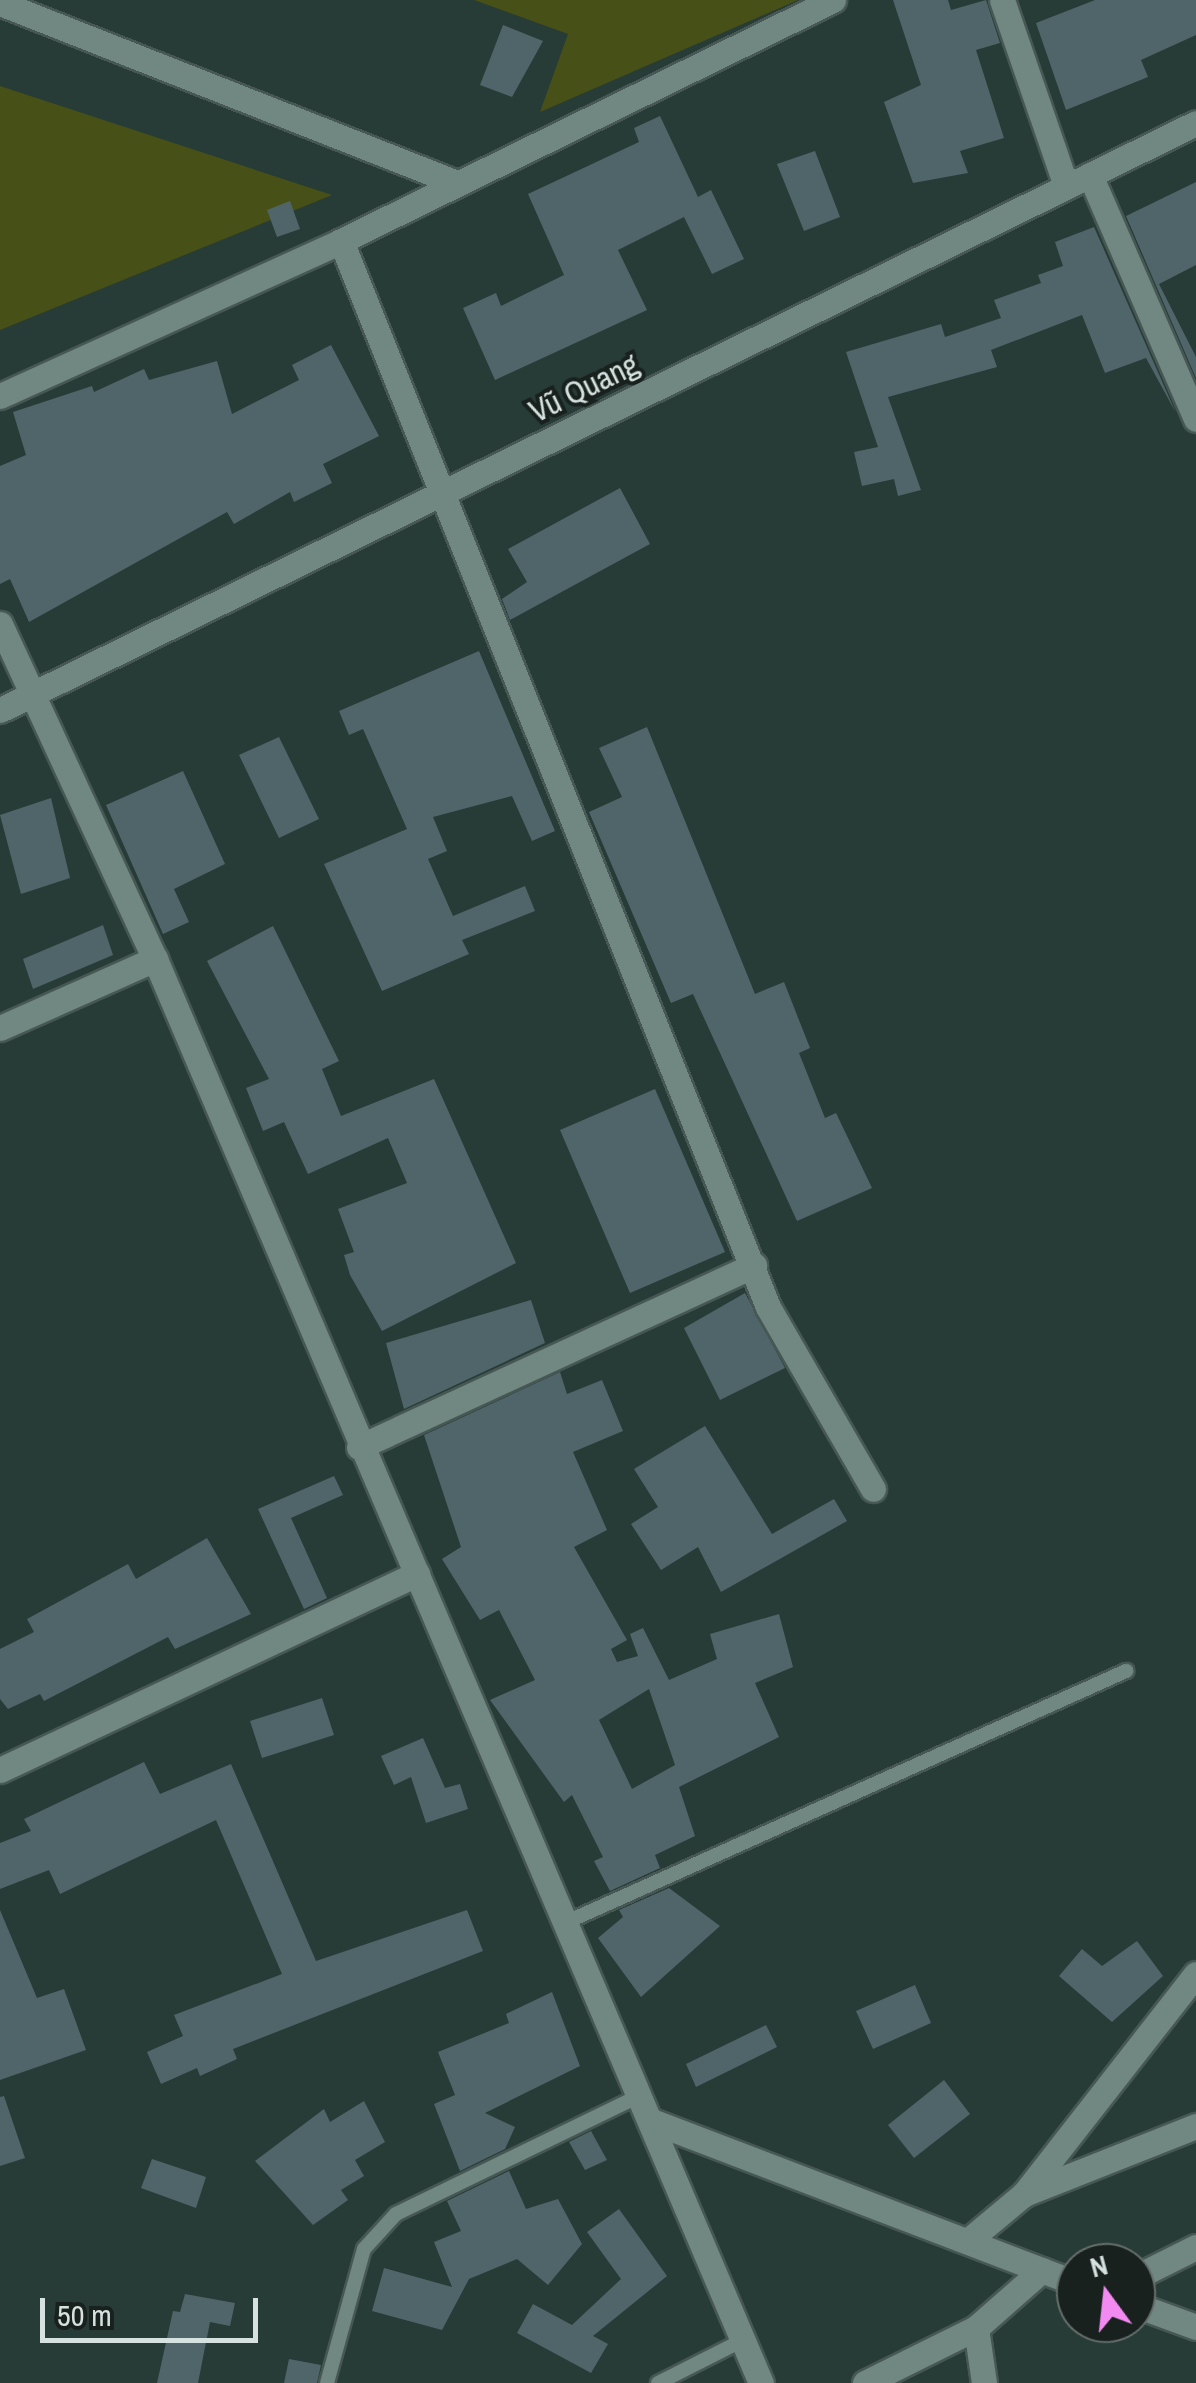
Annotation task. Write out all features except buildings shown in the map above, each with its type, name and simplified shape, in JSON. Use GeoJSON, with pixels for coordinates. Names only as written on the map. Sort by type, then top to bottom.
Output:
{"type":"FeatureCollection","features":[{"type":"Feature","properties":{"kind":"street"},"geometry":{"type":"LineString","coordinates":[[0,396],[342,240],[832,0]]}},
{"type":"Feature","properties":{"kind":"street"},"geometry":{"type":"LineString","coordinates":[[1002,0],[1078,181],[1196,419]]}},
{"type":"Feature","properties":{"kind":"street"},"geometry":{"type":"LineString","coordinates":[[0,3],[456,183]]}},
{"type":"Feature","properties":{"kind":"street","name":"Vũ Quang"},"geometry":{"type":"LineString","coordinates":[[0,710],[1196,123]]}},
{"type":"Feature","properties":{"kind":"street"},"geometry":{"type":"LineString","coordinates":[[342,240],[440,495],[754,1266],[807,1386],[872,1489]]}},
{"type":"Feature","properties":{"kind":"street"},"geometry":{"type":"LineString","coordinates":[[0,624],[155,959],[360,1448],[569,1921],[760,2383]]}},
{"type":"Feature","properties":{"kind":"street"},"geometry":{"type":"LineString","coordinates":[[0,1028],[155,959]]}},
{"type":"Feature","properties":{"kind":"street"},"geometry":{"type":"LineString","coordinates":[[360,1448],[754,1266]]}},
{"type":"Feature","properties":{"kind":"street"},"geometry":{"type":"LineString","coordinates":[[0,1770],[416,1574]]}},
{"type":"Feature","properties":{"kind":"street"},"geometry":{"type":"LineString","coordinates":[[970,2239],[1024,2194],[1196,1974]]}},
{"type":"Feature","properties":{"kind":"street"},"geometry":{"type":"LineString","coordinates":[[654,2122],[970,2239],[1056,2275]]}},
{"type":"Feature","properties":{"kind":"street"},"geometry":{"type":"LineString","coordinates":[[1024,2194],[1196,2126]]}},
{"type":"Feature","properties":{"kind":"street"},"geometry":{"type":"LineString","coordinates":[[1156,2267],[1196,2247]]}},
{"type":"Feature","properties":{"kind":"street"},"geometry":{"type":"LineString","coordinates":[[866,2383],[976,2328],[1042,2270]]}},
{"type":"Feature","properties":{"kind":"street"},"geometry":{"type":"LineString","coordinates":[[1156,2312],[1196,2327]]}},
{"type":"Feature","properties":{"kind":"street"},"geometry":{"type":"LineString","coordinates":[[976,2328],[984,2383]]}},
{"type":"Feature","properties":{"kind":"lane"},"geometry":{"type":"LineString","coordinates":[[569,1921],[1126,1671]]}},
{"type":"Feature","properties":{"kind":"lane"},"geometry":{"type":"LineString","coordinates":[[327,2383],[364,2249],[396,2214],[641,2095]]}},
{"type":"Feature","properties":{"kind":"lane"},"geometry":{"type":"LineString","coordinates":[[658,2383],[743,2340]]}},
{"type":"Feature","properties":{"kind":"green space"},"geometry":{"type":"Polygon","coordinates":[[[474,0],[798,0],[540,112],[568,34],[474,0]]]}},
{"type":"Feature","properties":{"kind":"green space"},"geometry":{"type":"Polygon","coordinates":[[[0,86],[332,195],[0,330],[0,86]]]}}]}
